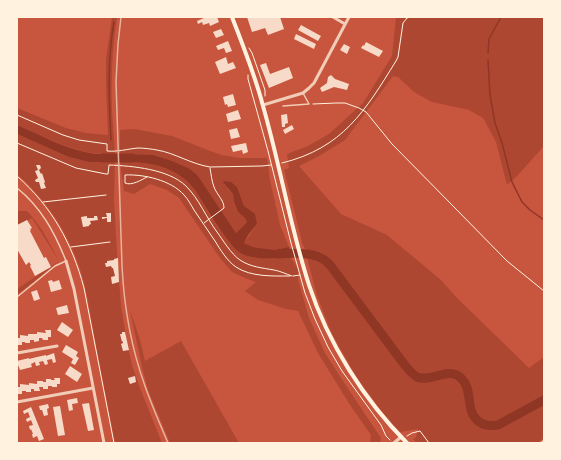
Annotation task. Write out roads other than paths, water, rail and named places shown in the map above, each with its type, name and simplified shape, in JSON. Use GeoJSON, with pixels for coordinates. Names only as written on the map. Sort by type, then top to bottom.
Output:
{"type":"FeatureCollection","features":[{"type":"Feature","properties":{"kind":"main road"},"geometry":{"type":"LineString","coordinates":[[232,17],[252,70],[263,105],[304,268],[326,327],[348,368],[377,410],[404,440]]}},
{"type":"Feature","properties":{"kind":"street"},"geometry":{"type":"LineString","coordinates":[[333,17],[345,24]]}},
{"type":"Feature","properties":{"kind":"street"},"geometry":{"type":"LineString","coordinates":[[263,105],[303,93],[314,83],[349,17]]}},
{"type":"Feature","properties":{"kind":"street"},"geometry":{"type":"LineString","coordinates":[[66,261],[74,289],[104,443]]}},
{"type":"Feature","properties":{"kind":"street"},"geometry":{"type":"LineString","coordinates":[[17,354],[57,346]]}},
{"type":"Feature","properties":{"kind":"street"},"geometry":{"type":"LineString","coordinates":[[17,402],[93,388]]}},
{"type":"Feature","properties":{"kind":"street"},"geometry":{"type":"LineString","coordinates":[[394,443],[404,440]]}},
{"type":"Feature","properties":{"kind":"lane"},"geometry":{"type":"LineString","coordinates":[[283,106],[309,104],[303,93]]}},
{"type":"Feature","properties":{"kind":"lane"},"geometry":{"type":"LineString","coordinates":[[17,188],[34,205],[47,222],[66,261],[55,266],[17,296]]}},
{"type":"Feature","properties":{"kind":"waterway"},"geometry":{"type":"LineString","coordinates":[[488,53],[489,39],[501,17]]}},
{"type":"Feature","properties":{"kind":"waterway"},"geometry":{"type":"LineString","coordinates":[[111,140],[109,66],[114,22]]}},
{"type":"Feature","properties":{"kind":"waterway"},"geometry":{"type":"LineString","coordinates":[[488,60],[490,95],[495,123],[512,182],[522,202],[544,220]]}},
{"type":"Feature","properties":{"kind":"waterway"},"geometry":{"type":"LineString","coordinates":[[103,158],[132,158]]}},
{"type":"Feature","properties":{"kind":"waterway"},"geometry":{"type":"LineString","coordinates":[[278,254],[307,254],[326,261],[413,374],[417,377],[423,378],[452,374],[457,375],[462,379],[467,389],[470,406],[474,416],[480,423],[493,426],[498,425],[544,400]]}},
{"type":"Feature","properties":{"kind":"railway"},"geometry":{"type":"LineString","coordinates":[[121,17],[116,82],[124,297],[132,342],[140,371],[150,401],[168,443]]}}]}
